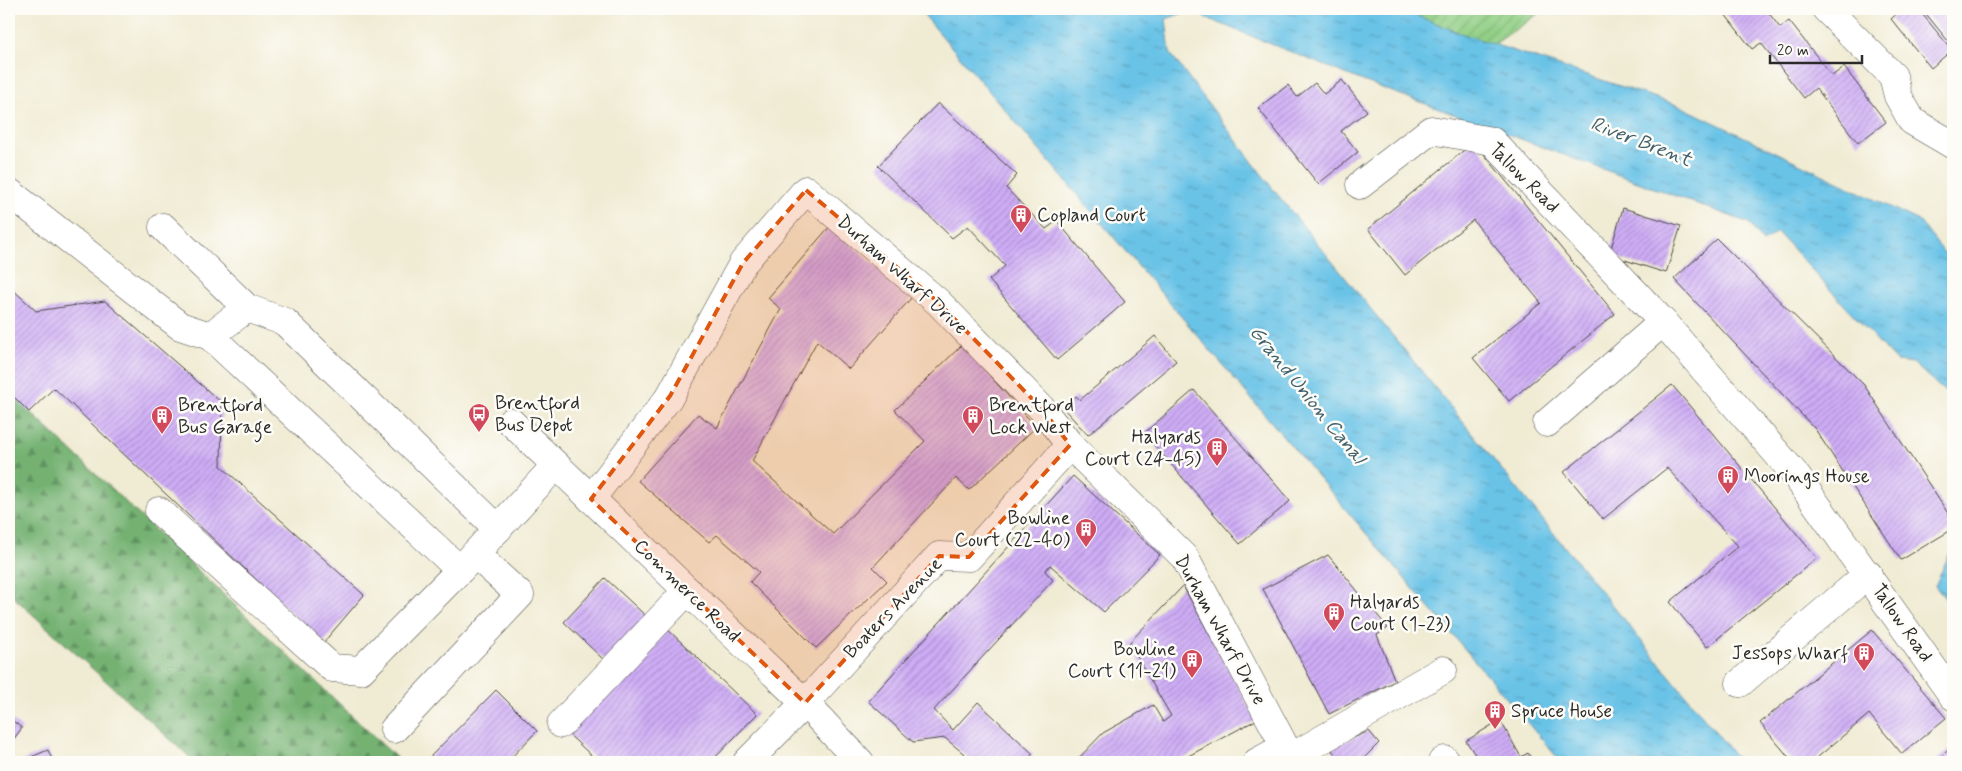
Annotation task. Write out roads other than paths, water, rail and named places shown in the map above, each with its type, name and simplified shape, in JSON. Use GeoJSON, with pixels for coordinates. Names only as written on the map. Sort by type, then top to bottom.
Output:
{"type":"FeatureCollection","features":[{"type":"Feature","properties":{"kind":"street"},"geometry":{"type":"LineString","coordinates":[[1826,9],[1892,76],[1898,96],[1912,121],[1953,145]]}},
{"type":"Feature","properties":{"kind":"street","name":"Tallow Road"},"geometry":{"type":"LineString","coordinates":[[1360,185],[1431,130],[1492,141],[1663,322],[1794,473],[1868,574],[1953,696]]}},
{"type":"Feature","properties":{"kind":"street","name":"Durham Wharf Drive"},"geometry":{"type":"LineString","coordinates":[[591,499],[670,396],[743,263],[806,190],[938,302],[1042,409],[1070,444],[1185,558],[1294,755]]}},
{"type":"Feature","properties":{"kind":"street"},"geometry":{"type":"LineString","coordinates":[[9,192],[180,326],[210,336],[468,562],[520,595],[394,729]]}},
{"type":"Feature","properties":{"kind":"street"},"geometry":{"type":"LineString","coordinates":[[163,227],[247,308],[286,322],[498,529]]}},
{"type":"Feature","properties":{"kind":"street"},"geometry":{"type":"LineString","coordinates":[[210,336],[247,308]]}},
{"type":"Feature","properties":{"kind":"street"},"geometry":{"type":"LineString","coordinates":[[1547,424],[1663,322]]}},
{"type":"Feature","properties":{"kind":"street","name":"Commerce Road"},"geometry":{"type":"LineString","coordinates":[[511,422],[805,703],[860,762]]}},
{"type":"Feature","properties":{"kind":"street","name":"Boaters Avenue"},"geometry":{"type":"LineString","coordinates":[[805,703],[939,556],[969,557],[1070,444]]}},
{"type":"Feature","properties":{"kind":"street"},"geometry":{"type":"LineString","coordinates":[[159,511],[332,668],[361,670],[468,562],[556,465]]}},
{"type":"Feature","properties":{"kind":"street","name":"Tallow Road"},"geometry":{"type":"LineString","coordinates":[[1740,683],[1868,574]]}},
{"type":"Feature","properties":{"kind":"street"},"geometry":{"type":"LineString","coordinates":[[561,724],[687,591]]}},
{"type":"Feature","properties":{"kind":"street"},"geometry":{"type":"LineString","coordinates":[[1258,762],[1294,755],[1443,670]]}},
{"type":"Feature","properties":{"kind":"street"},"geometry":{"type":"LineString","coordinates":[[747,762],[805,703]]}},
{"type":"Feature","properties":{"kind":"water"},"geometry":{"type":"Polygon","coordinates":[[[919,9],[1400,9],[1460,33],[1680,106],[1919,221],[1953,264],[1953,399],[1913,363],[1896,361],[1777,232],[1763,242],[1749,223],[1363,81],[1189,11],[1166,19],[1170,53],[1273,189],[1740,762],[1561,762],[919,9]]]}},
{"type":"Feature","properties":{"kind":"water"},"geometry":{"type":"Polygon","coordinates":[[[1953,546],[1953,608],[1935,586],[1953,546]]]}},
{"type":"Feature","properties":{"kind":"place","name":"Copland Court"},"geometry":{"type":"Point","coordinates":[1021,234]}},
{"type":"Feature","properties":{"kind":"place","name":"Brentford Bus Depot"},"geometry":{"type":"Point","coordinates":[479,433]}},
{"type":"Feature","properties":{"kind":"place","name":"Brentford Bus Garage"},"geometry":{"type":"Point","coordinates":[162,435]}},
{"type":"Feature","properties":{"kind":"place","name":"Brentford Lock West"},"geometry":{"type":"Point","coordinates":[973,435]}},
{"type":"Feature","properties":{"kind":"place","name":"Halyards Court (24-45)"},"geometry":{"type":"Point","coordinates":[1217,467]}},
{"type":"Feature","properties":{"kind":"place","name":"Moorings House"},"geometry":{"type":"Point","coordinates":[1728,495]}},
{"type":"Feature","properties":{"kind":"place","name":"Bowline Court (22-40)"},"geometry":{"type":"Point","coordinates":[1086,548]}},
{"type":"Feature","properties":{"kind":"place","name":"Halyards Court (1-23)"},"geometry":{"type":"Point","coordinates":[1334,632]}},
{"type":"Feature","properties":{"kind":"place","name":"Jessops Wharf"},"geometry":{"type":"Point","coordinates":[1864,672]}},
{"type":"Feature","properties":{"kind":"place","name":"Bowline Court (11-21)"},"geometry":{"type":"Point","coordinates":[1192,679]}},
{"type":"Feature","properties":{"kind":"place","name":"Spruce House"},"geometry":{"type":"Point","coordinates":[1495,730]}},
{"type":"Feature","properties":{"kind":"water label","name":"River Brent"},"geometry":{"type":"Point","coordinates":[1641,142]}},
{"type":"Feature","properties":{"kind":"water label","name":"Grand Union Canal"},"geometry":{"type":"Point","coordinates":[1307,395]}}]}
